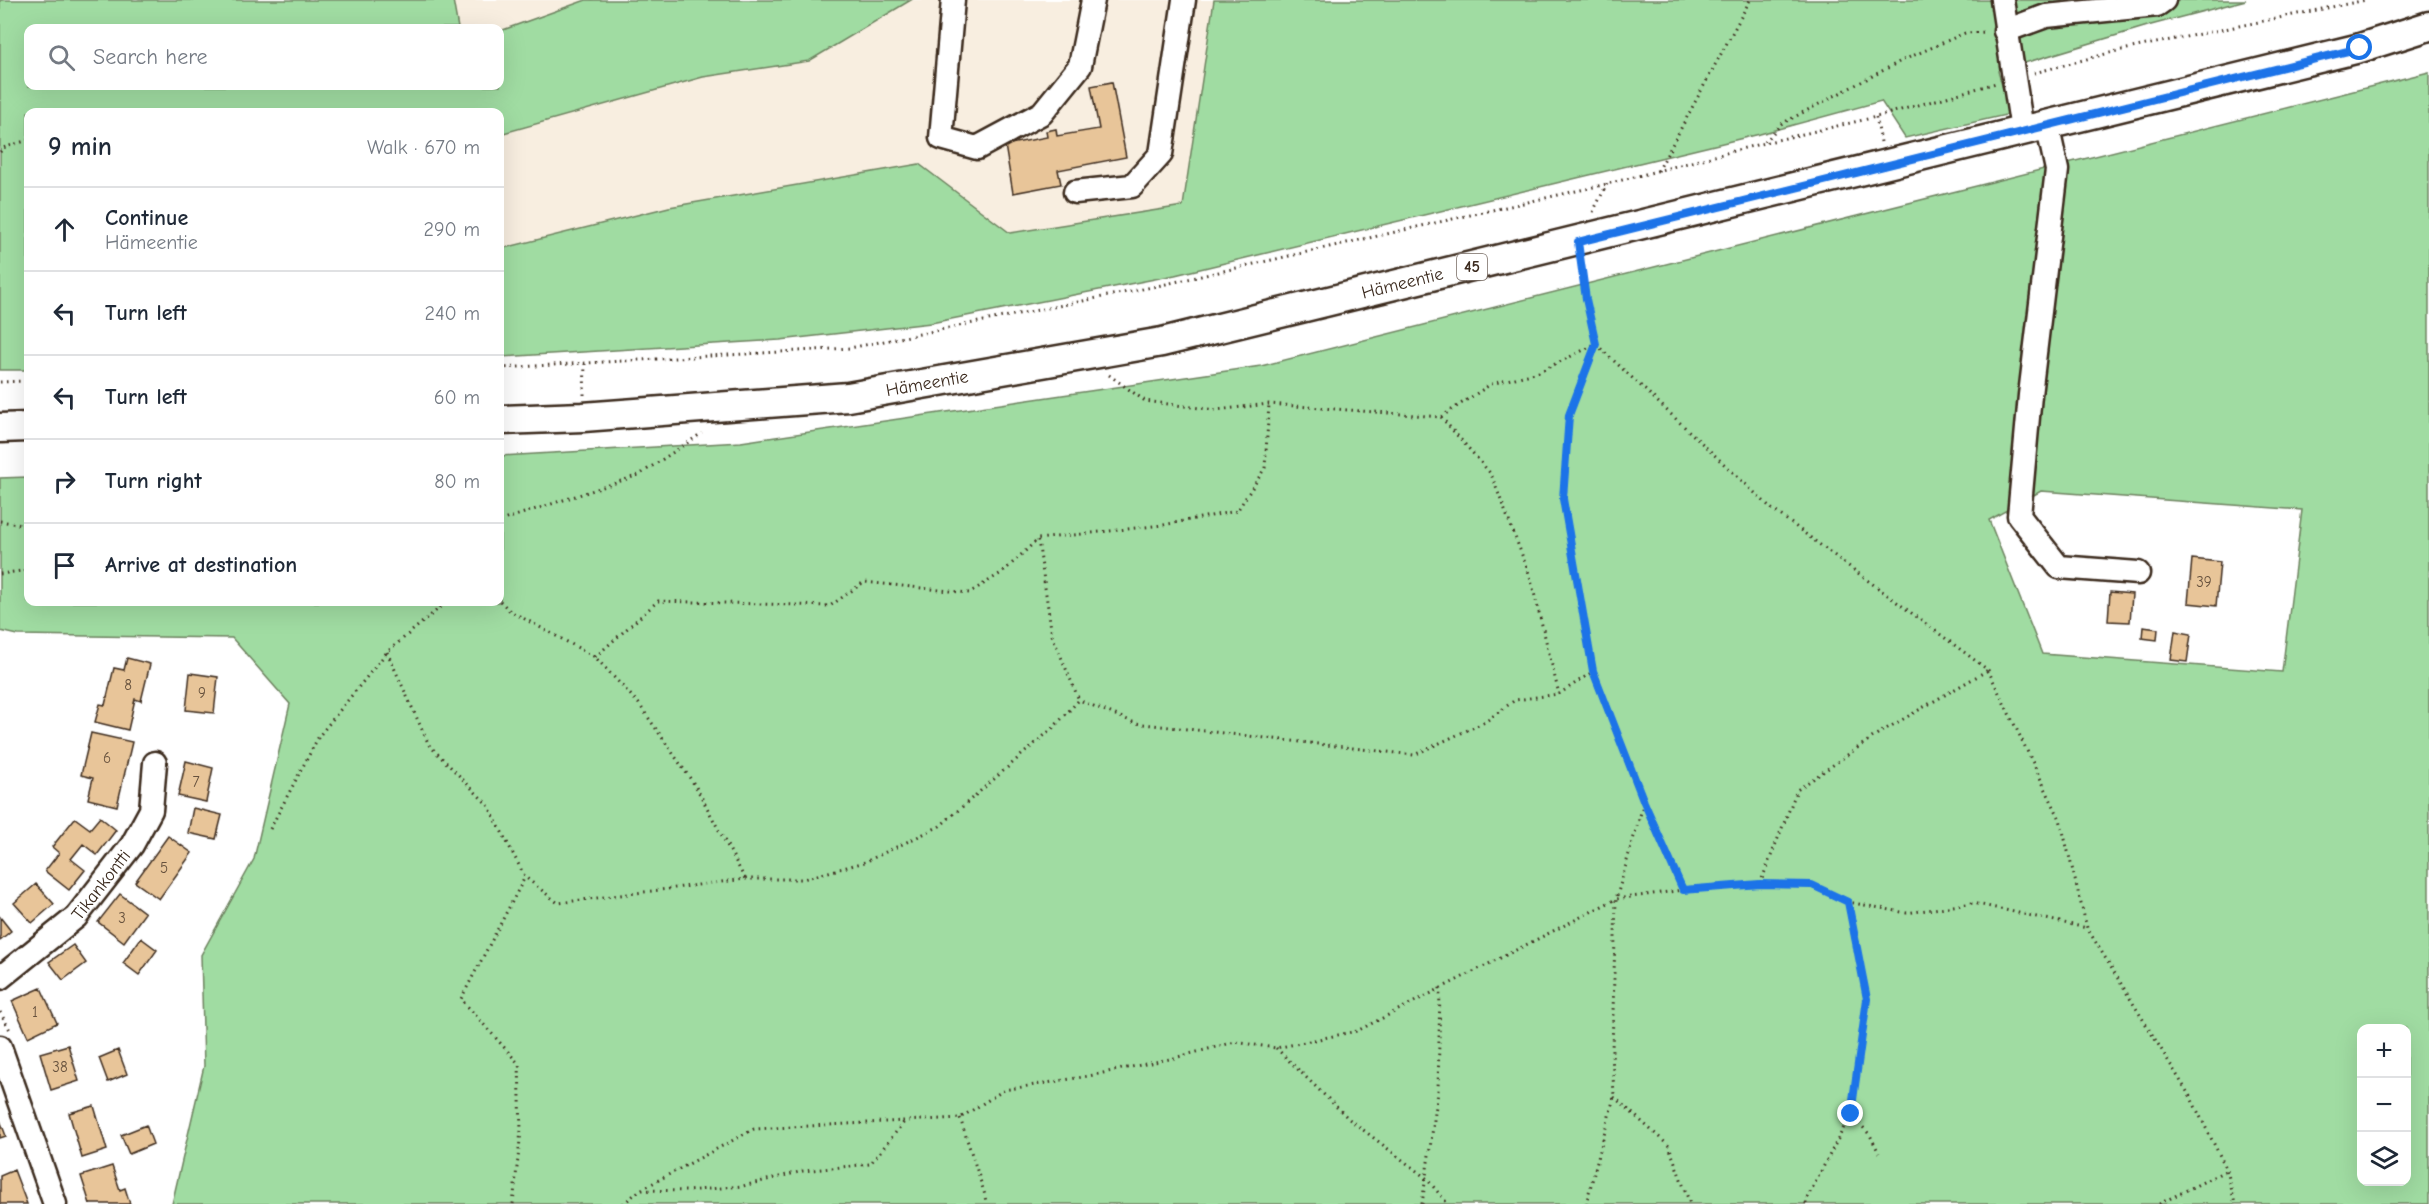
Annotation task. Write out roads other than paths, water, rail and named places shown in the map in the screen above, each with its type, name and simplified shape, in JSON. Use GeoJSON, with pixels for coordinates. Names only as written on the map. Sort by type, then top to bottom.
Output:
{"type":"FeatureCollection","features":[{"type":"Feature","properties":{"kind":"main road","name":"Hämeentie"},"geometry":{"type":"LineString","coordinates":[[504,420],[583,417],[848,397],[1162,342],[1578,242],[2360,48],[2429,26]]}},
{"type":"Feature","properties":{"kind":"main road"},"geometry":{"type":"LineString","coordinates":[[0,428],[24,427]]}},
{"type":"Feature","properties":{"kind":"street"},"geometry":{"type":"LineString","coordinates":[[953,0],[941,138],[977,148],[1042,113],[1080,66],[1093,0]]}},
{"type":"Feature","properties":{"kind":"street"},"geometry":{"type":"LineString","coordinates":[[1075,192],[1132,186],[1161,154],[1184,0]]}},
{"type":"Feature","properties":{"kind":"street"},"geometry":{"type":"LineString","coordinates":[[2002,0],[2013,78],[2057,170],[2030,395],[2019,516],[2059,567],[2138,573]]}},
{"type":"Feature","properties":{"kind":"street"},"geometry":{"type":"LineString","coordinates":[[2005,31],[2046,16],[2157,5],[2164,0]]}},
{"type":"Feature","properties":{"kind":"street","name":"Tikankontti"},"geometry":{"type":"LineString","coordinates":[[0,978],[76,917],[132,845],[151,810],[155,763]]}},
{"type":"Feature","properties":{"kind":"street"},"geometry":{"type":"LineString","coordinates":[[0,1047],[55,1204]]}}]}
